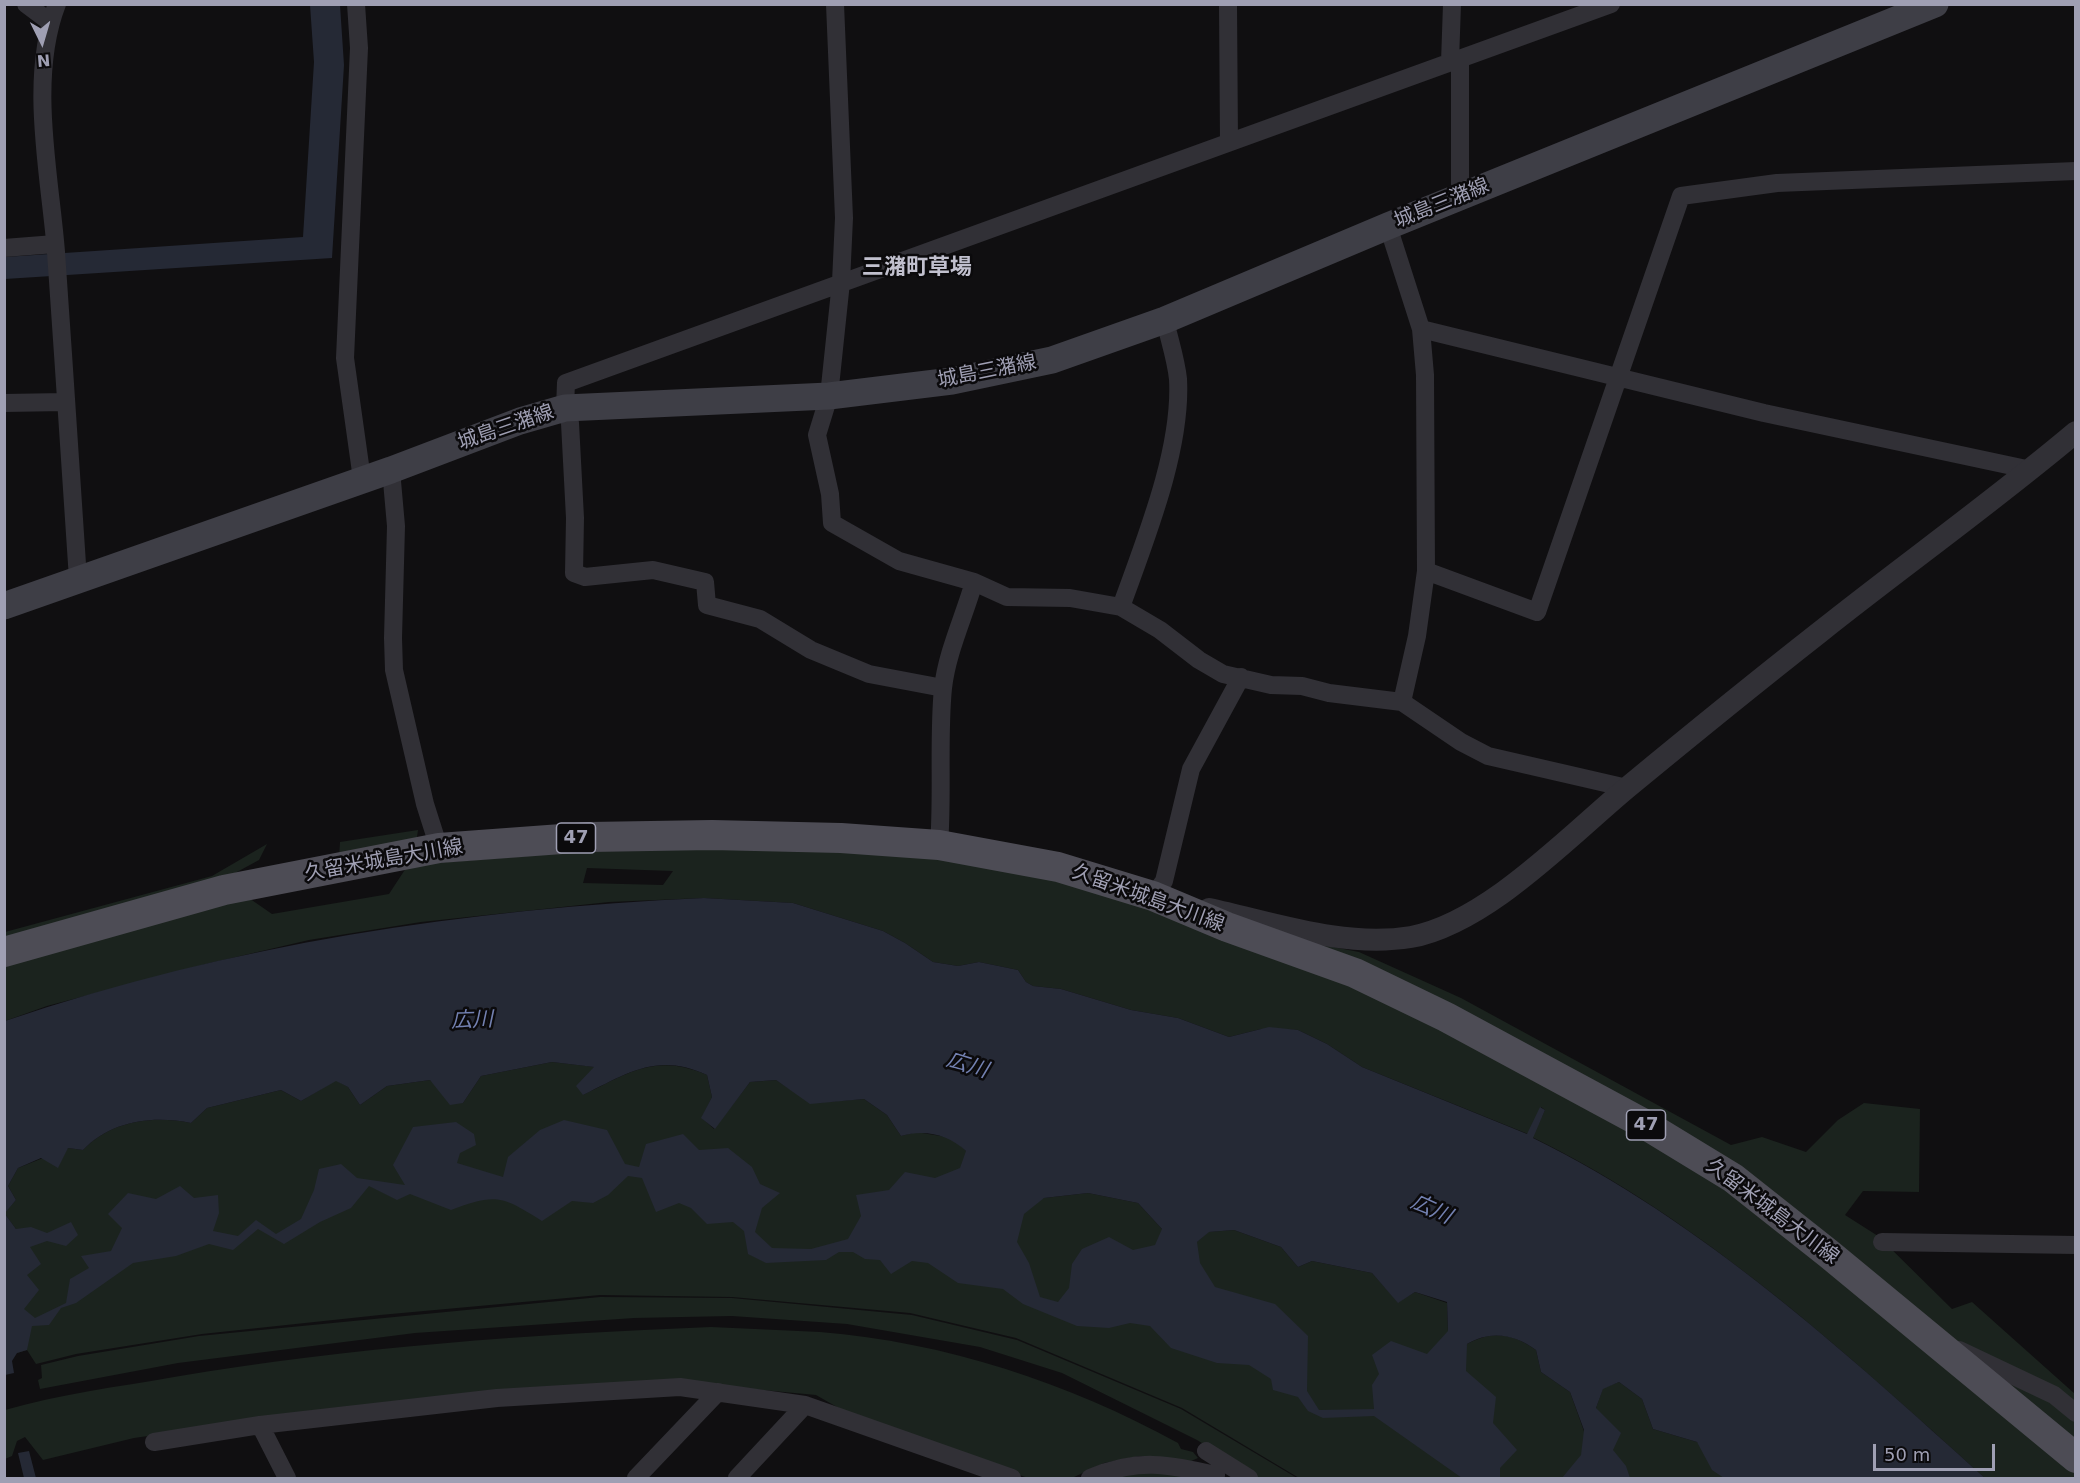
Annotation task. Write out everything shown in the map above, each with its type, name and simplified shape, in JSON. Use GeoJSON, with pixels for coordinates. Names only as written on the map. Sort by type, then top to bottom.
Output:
{"type":"FeatureCollection","features":[{"type":"Feature","properties":{"kind":"main road","name":"城島三潴線"},"geometry":{"type":"LineString","coordinates":[[4,606],[362,478],[391,470],[520,421],[565,408],[829,396],[952,381],[1052,360],[1165,320],[1388,226],[1935,4]]}},
{"type":"Feature","properties":{"kind":"main road","name":"久留米城島大川線"},"geometry":{"type":"LineString","coordinates":[[4,952],[224,890],[439,848],[589,837],[712,835],[841,838],[939,845],[1058,867],[1153,896],[1227,927],[1355,973],[1446,1017],[1646,1125],[1734,1178],[2076,1458]]}},
{"type":"Feature","properties":{"kind":"street"},"geometry":{"type":"LineString","coordinates":[[26,4],[50,22]]}},
{"type":"Feature","properties":{"kind":"street"},"geometry":{"type":"LineString","coordinates":[[57,4],[50,22],[42,90],[56,248],[78,579]]}},
{"type":"Feature","properties":{"kind":"street"},"geometry":{"type":"LineString","coordinates":[[356,4],[359,48],[345,358],[362,478]]}},
{"type":"Feature","properties":{"kind":"street"},"geometry":{"type":"LineString","coordinates":[[835,4],[844,218],[842,282],[829,396],[817,435],[830,494],[832,523],[899,561],[974,582],[1007,597],[1070,598],[1121,607],[1160,630],[1199,660],[1223,674],[1271,685],[1302,686],[1329,693],[1402,702],[1461,742],[1488,756],[1627,788]]}},
{"type":"Feature","properties":{"kind":"street"},"geometry":{"type":"LineString","coordinates":[[1228,4],[1230,142]]}},
{"type":"Feature","properties":{"kind":"street"},"geometry":{"type":"LineString","coordinates":[[1452,4],[1460,197]]}},
{"type":"Feature","properties":{"kind":"street"},"geometry":{"type":"LineString","coordinates":[[943,688],[868,674],[811,650],[760,619],[707,605],[705,582],[653,570],[585,577],[574,573],[575,518],[570,423],[565,408],[566,384],[1611,4]]}},
{"type":"Feature","properties":{"kind":"street"},"geometry":{"type":"LineString","coordinates":[[1426,571],[1537,612],[1681,196],[1777,183],[2076,171]]}},
{"type":"Feature","properties":{"kind":"street"},"geometry":{"type":"LineString","coordinates":[[1388,226],[1421,329],[1425,410],[1426,571],[1417,636],[1402,702]]}},
{"type":"Feature","properties":{"kind":"street"},"geometry":{"type":"LineString","coordinates":[[4,248],[56,248]]}},
{"type":"Feature","properties":{"kind":"street"},"geometry":{"type":"LineString","coordinates":[[1121,607],[1146,536],[1174,438],[1178,378],[1165,320]]}},
{"type":"Feature","properties":{"kind":"street"},"geometry":{"type":"LineString","coordinates":[[1421,329],[1764,413],[2031,470]]}},
{"type":"Feature","properties":{"kind":"street"},"geometry":{"type":"LineString","coordinates":[[4,403],[65,402]]}},
{"type":"Feature","properties":{"kind":"street"},"geometry":{"type":"LineString","coordinates":[[1241,677],[1191,769],[1164,881],[1153,896],[1341,938],[1412,937],[1459,922],[1528,872],[1627,788],[1820,632],[2031,470],[2076,432]]}},
{"type":"Feature","properties":{"kind":"street"},"geometry":{"type":"LineString","coordinates":[[391,470],[396,526],[394,670],[425,804],[439,848]]}},
{"type":"Feature","properties":{"kind":"street"},"geometry":{"type":"LineString","coordinates":[[939,845],[943,688],[952,648],[961,627],[974,582]]}},
{"type":"Feature","properties":{"kind":"street"},"geometry":{"type":"LineString","coordinates":[[1882,1242],[2076,1245]]}},
{"type":"Feature","properties":{"kind":"street"},"geometry":{"type":"LineString","coordinates":[[1942,1348],[1961,1350],[2054,1395],[2076,1413]]}},
{"type":"Feature","properties":{"kind":"street"},"geometry":{"type":"LineString","coordinates":[[154,1442],[260,1425],[497,1398],[680,1387],[805,1405],[1012,1479]]}},
{"type":"Feature","properties":{"kind":"street"},"geometry":{"type":"LineString","coordinates":[[636,1479],[718,1392]]}},
{"type":"Feature","properties":{"kind":"street"},"geometry":{"type":"LineString","coordinates":[[737,1479],[805,1405]]}},
{"type":"Feature","properties":{"kind":"street"},"geometry":{"type":"LineString","coordinates":[[260,1425],[287,1479]]}},
{"type":"Feature","properties":{"kind":"street"},"geometry":{"type":"LineString","coordinates":[[1217,1477],[1206,1451],[1249,1479]]}},
{"type":"Feature","properties":{"kind":"street"},"geometry":{"type":"LineString","coordinates":[[1090,1479],[1116,1467],[1142,1464],[1175,1466],[1217,1477]]}},
{"type":"Feature","properties":{"kind":"shaded area"},"geometry":{"type":"Polygon","coordinates":[[[418,830],[416,844],[339,858],[340,842],[418,830]]]}},
{"type":"Feature","properties":{"kind":"shaded area"},"geometry":{"type":"Polygon","coordinates":[[[267,844],[259,860],[215,884],[5,944],[5,932],[212,876],[267,844]]]}},
{"type":"Feature","properties":{"kind":"shaded area"},"geometry":{"type":"Polygon","coordinates":[[[684,844],[879,848],[1047,875],[1219,933],[1417,1013],[1595,1107],[1753,1204],[2075,1473],[2075,1478],[1985,1478],[1825,1337],[1714,1249],[1655,1208],[1595,1171],[1532,1137],[1545,1110],[1541,1107],[1528,1134],[1362,1067],[1327,1044],[1298,1030],[1261,1029],[1229,1037],[1178,1018],[1131,1010],[1061,989],[1033,986],[1026,982],[1018,970],[979,962],[958,966],[933,962],[883,931],[793,903],[704,898],[609,902],[421,922],[309,940],[206,964],[47,1006],[5,1021],[5,966],[246,896],[272,914],[389,894],[408,865],[684,844]],[[587,868],[583,883],[663,885],[673,871],[587,868]]]}},
{"type":"Feature","properties":{"kind":"shaded area"},"geometry":{"type":"Polygon","coordinates":[[[1271,935],[1359,952],[1461,998],[1731,1145],[1762,1137],[1806,1152],[1838,1120],[1864,1103],[1920,1109],[1919,1192],[1863,1191],[1845,1215],[1878,1236],[1952,1309],[1972,1302],[2075,1394],[2075,1407],[1946,1337],[1717,1155],[1271,935]]]}},
{"type":"Feature","properties":{"kind":"shaded area"},"geometry":{"type":"Polygon","coordinates":[[[552,1062],[595,1067],[583,1095],[644,1068],[673,1066],[707,1075],[712,1097],[702,1118],[714,1129],[750,1082],[776,1080],[811,1103],[864,1099],[887,1115],[901,1136],[916,1132],[953,1138],[966,1151],[984,1218],[1044,1198],[1088,1193],[1138,1203],[1162,1229],[1217,1304],[1187,1251],[1208,1232],[1234,1230],[1281,1247],[1298,1267],[1312,1261],[1372,1273],[1398,1302],[1415,1292],[1447,1303],[1448,1331],[1456,1374],[1467,1344],[1485,1337],[1502,1335],[1511,1337],[1536,1350],[1541,1372],[1570,1392],[1595,1462],[1587,1478],[1299,1478],[1182,1408],[1016,1338],[910,1313],[732,1297],[600,1295],[380,1315],[202,1334],[76,1354],[36,1364],[27,1350],[17,1353],[16,1229],[4,1213],[16,1200],[8,1186],[18,1168],[68,1148],[83,1150],[106,1132],[119,1127],[147,1120],[191,1123],[207,1108],[281,1090],[301,1101],[336,1080],[348,1087],[360,1105],[387,1086],[430,1080],[463,1103],[481,1076],[552,1062]]]}},
{"type":"Feature","properties":{"kind":"shaded area"},"geometry":{"type":"Polygon","coordinates":[[[600,1297],[732,1298],[912,1315],[1017,1340],[1181,1409],[1297,1478],[1258,1478],[1197,1440],[1062,1373],[980,1347],[847,1324],[732,1316],[634,1318],[415,1333],[178,1363],[40,1389],[38,1380],[42,1378],[41,1365],[78,1356],[199,1336],[600,1297]]]}},
{"type":"Feature","properties":{"kind":"shaded area"},"geometry":{"type":"Polygon","coordinates":[[[711,1327],[820,1332],[867,1337],[959,1356],[1050,1384],[1094,1402],[1178,1443],[1181,1449],[1193,1452],[1198,1458],[1189,1462],[1139,1456],[1104,1463],[1072,1478],[1028,1478],[851,1415],[816,1395],[720,1386],[259,1420],[134,1438],[43,1460],[25,1437],[17,1441],[12,1456],[5,1459],[5,1410],[68,1395],[241,1367],[375,1350],[509,1338],[711,1327]]]}},
{"type":"Feature","properties":{"kind":"shaded area"},"geometry":{"type":"Polygon","coordinates":[[[1966,1355],[2051,1398],[2075,1419],[2075,1446],[1966,1355]]]}},
{"type":"Feature","properties":{"kind":"shaded area"},"geometry":{"type":"Polygon","coordinates":[[[1619,1382],[1642,1399],[1653,1429],[1697,1442],[1743,1478],[1608,1478],[1596,1408],[1603,1388],[1619,1382]]]}},
{"type":"Feature","properties":{"kind":"shaded area"},"geometry":{"type":"Polygon","coordinates":[[[1163,1468],[1194,1478],[1100,1478],[1163,1468]]]}},
{"type":"Feature","properties":{"kind":"water"},"geometry":{"type":"Polygon","coordinates":[[[310,5],[340,5],[344,65],[332,258],[5,279],[5,257],[303,237],[314,62],[310,5]]]}},
{"type":"Feature","properties":{"kind":"water","name":"広川"},"geometry":{"type":"Polygon","coordinates":[[[704,898],[793,903],[883,931],[933,962],[958,966],[979,962],[1018,970],[1026,982],[1033,986],[1061,989],[1131,1010],[1178,1018],[1229,1037],[1269,1027],[1298,1030],[1327,1044],[1362,1067],[1527,1134],[1540,1107],[1545,1110],[1533,1138],[1596,1172],[1656,1209],[1714,1249],[1826,1337],[1985,1478],[1724,1478],[1712,1470],[1697,1442],[1653,1429],[1642,1399],[1619,1382],[1603,1389],[1596,1408],[1621,1433],[1613,1450],[1626,1466],[1630,1478],[1562,1478],[1581,1455],[1584,1430],[1570,1392],[1541,1372],[1536,1350],[1511,1337],[1494,1336],[1467,1344],[1466,1371],[1496,1397],[1493,1423],[1517,1450],[1500,1468],[1500,1478],[1462,1478],[1374,1416],[1323,1418],[1308,1411],[1298,1397],[1273,1390],[1271,1379],[1249,1365],[1217,1363],[1171,1348],[1150,1326],[1130,1323],[1109,1328],[1077,1326],[1023,1304],[1003,1289],[958,1283],[928,1263],[912,1261],[891,1274],[880,1260],[865,1259],[853,1252],[839,1252],[826,1260],[766,1263],[748,1254],[744,1231],[733,1222],[707,1224],[691,1208],[679,1203],[656,1212],[642,1178],[628,1176],[608,1195],[593,1203],[572,1201],[542,1221],[517,1206],[498,1200],[479,1201],[451,1210],[410,1194],[397,1200],[369,1186],[351,1208],[320,1222],[284,1244],[258,1229],[233,1250],[209,1244],[176,1256],[133,1263],[76,1303],[61,1308],[49,1325],[32,1326],[27,1350],[17,1353],[12,1361],[14,1373],[5,1375],[5,1214],[16,1229],[31,1227],[47,1233],[71,1222],[78,1235],[66,1246],[47,1241],[30,1247],[41,1264],[27,1275],[39,1290],[24,1309],[35,1318],[66,1303],[70,1279],[89,1268],[81,1256],[111,1251],[122,1228],[108,1214],[128,1193],[156,1199],[180,1186],[194,1198],[218,1195],[219,1213],[213,1231],[238,1236],[256,1220],[276,1234],[301,1219],[314,1190],[319,1169],[341,1164],[357,1178],[405,1185],[393,1165],[413,1127],[456,1122],[474,1134],[476,1145],[460,1153],[457,1163],[503,1177],[508,1157],[540,1130],[564,1120],[607,1130],[625,1164],[639,1167],[646,1144],[683,1134],[699,1150],[728,1148],[752,1167],[760,1184],[780,1193],[762,1208],[755,1232],[772,1248],[811,1249],[848,1239],[861,1216],[856,1195],[889,1190],[905,1172],[935,1178],[960,1168],[966,1151],[959,1145],[935,1134],[918,1133],[901,1136],[887,1115],[864,1099],[810,1104],[776,1080],[750,1082],[715,1129],[701,1118],[712,1097],[707,1075],[689,1068],[658,1065],[614,1079],[583,1095],[576,1086],[594,1067],[552,1062],[481,1076],[463,1103],[450,1105],[430,1080],[387,1086],[360,1105],[348,1087],[336,1081],[301,1101],[281,1090],[207,1108],[191,1123],[147,1120],[133,1123],[106,1132],[83,1150],[68,1148],[58,1168],[41,1158],[18,1168],[8,1186],[16,1200],[5,1213],[5,1021],[90,994],[263,951],[438,921],[615,903],[704,898]],[[1088,1193],[1044,1198],[1024,1214],[1017,1242],[1029,1263],[1040,1297],[1058,1302],[1069,1288],[1072,1264],[1082,1249],[1109,1237],[1133,1250],[1155,1245],[1162,1229],[1138,1203],[1088,1193]],[[1234,1230],[1209,1232],[1197,1242],[1200,1263],[1215,1287],[1275,1304],[1308,1336],[1307,1391],[1319,1410],[1374,1409],[1372,1385],[1379,1374],[1372,1355],[1391,1341],[1427,1354],[1448,1331],[1447,1302],[1415,1292],[1398,1303],[1372,1273],[1312,1261],[1298,1267],[1281,1247],[1234,1230]]]}},
{"type":"Feature","properties":{"kind":"water"},"geometry":{"type":"Polygon","coordinates":[[[29,1451],[36,1478],[24,1478],[18,1453],[29,1451]]]}},
{"type":"Feature","properties":{"kind":"district","name":"三潴町草場"},"geometry":{"type":"Point","coordinates":[917,268]}}]}
